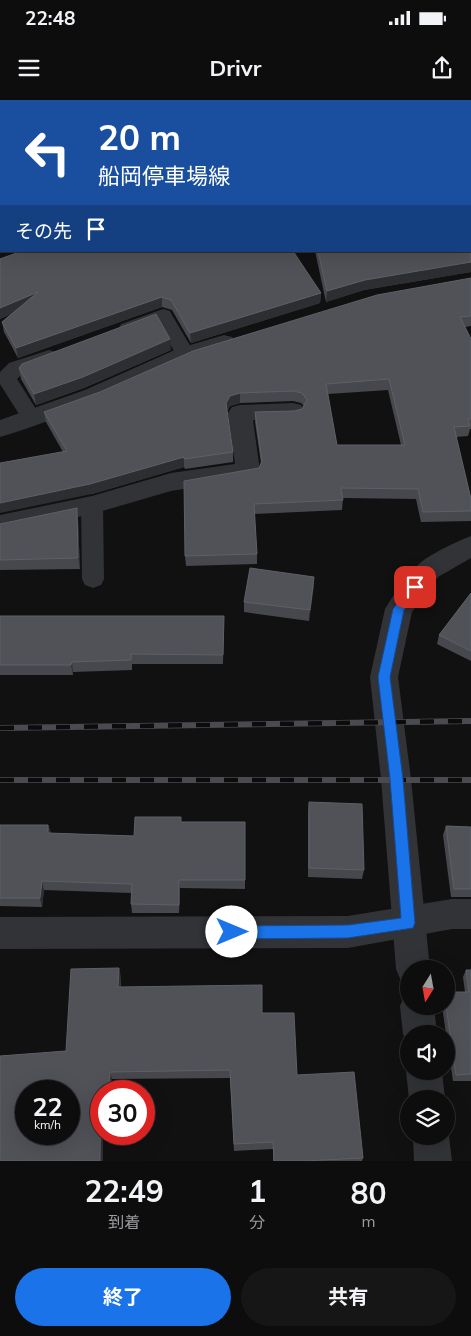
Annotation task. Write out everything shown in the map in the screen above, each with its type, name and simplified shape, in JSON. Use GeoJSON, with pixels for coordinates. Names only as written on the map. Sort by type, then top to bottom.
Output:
{"type":"FeatureCollection","features":[{"type":"Feature","properties":{"kind":"street"},"geometry":{"type":"LineString","coordinates":[[0,430],[94,395],[185,354],[241,336]]}},
{"type":"Feature","properties":{"kind":"street"},"geometry":{"type":"LineString","coordinates":[[0,524],[92,504],[171,482],[248,471],[240,413],[293,411]]}},
{"type":"Feature","properties":{"kind":"street"},"geometry":{"type":"LineString","coordinates":[[412,960],[396,779],[384,677],[399,609],[429,570],[471,546]]}},
{"type":"Feature","properties":{"kind":"street"},"geometry":{"type":"LineString","coordinates":[[0,933],[348,932],[452,914],[471,914]]}},
{"type":"Feature","properties":{"kind":"street"},"geometry":{"type":"LineString","coordinates":[[432,1145],[433,1161]]}},
{"type":"Feature","properties":{"kind":"lane"},"geometry":{"type":"LineString","coordinates":[[108,335],[163,315],[185,354]]}},
{"type":"Feature","properties":{"kind":"lane"},"geometry":{"type":"LineString","coordinates":[[31,418],[6,378],[16,368],[62,351]]}},
{"type":"Feature","properties":{"kind":"lane"},"geometry":{"type":"LineString","coordinates":[[92,504],[92,579]]}},
{"type":"Feature","properties":{"kind":"building"},"geometry":{"type":"Polygon","coordinates":[[[19,252],[294,252],[321,293],[190,333],[171,300],[162,297],[16,348],[2,322],[38,292],[0,308],[0,259],[19,252]]]}},
{"type":"Feature","properties":{"kind":"building"},"geometry":{"type":"Polygon","coordinates":[[[318,252],[471,252],[471,262],[365,280],[327,291],[318,252]]]}},
{"type":"Feature","properties":{"kind":"building"},"geometry":{"type":"Polygon","coordinates":[[[471,278],[471,316],[460,317],[471,339],[471,419],[468,419],[470,426],[454,427],[471,499],[471,511],[423,512],[418,489],[341,488],[343,500],[254,504],[257,554],[185,556],[184,481],[259,468],[262,461],[255,412],[302,409],[307,400],[302,393],[293,391],[240,393],[230,396],[226,403],[233,452],[184,459],[184,457],[90,484],[0,503],[0,463],[67,451],[44,412],[100,392],[193,351],[377,295],[471,278]],[[389,379],[326,384],[337,445],[405,445],[389,379]]]}},
{"type":"Feature","properties":{"kind":"building"},"geometry":{"type":"Polygon","coordinates":[[[156,314],[170,339],[83,377],[34,394],[19,368],[22,364],[156,314]]]}},
{"type":"Feature","properties":{"kind":"building"},"geometry":{"type":"Polygon","coordinates":[[[77,508],[78,558],[0,560],[0,524],[77,508]]]}},
{"type":"Feature","properties":{"kind":"building"},"geometry":{"type":"Polygon","coordinates":[[[250,568],[314,577],[310,610],[244,602],[250,568]]]}},
{"type":"Feature","properties":{"kind":"building"},"geometry":{"type":"Polygon","coordinates":[[[471,593],[471,651],[439,635],[471,593]]]}},
{"type":"Feature","properties":{"kind":"building"},"geometry":{"type":"Polygon","coordinates":[[[0,616],[224,616],[223,655],[131,654],[131,660],[72,662],[71,665],[0,665],[0,616]]]}},
{"type":"Feature","properties":{"kind":"building"},"geometry":{"type":"Polygon","coordinates":[[[309,802],[362,804],[364,870],[309,868],[309,802]]]}},
{"type":"Feature","properties":{"kind":"building"},"geometry":{"type":"Polygon","coordinates":[[[135,817],[181,817],[181,822],[245,822],[245,880],[179,880],[179,905],[131,904],[132,884],[42,881],[40,898],[0,898],[0,825],[48,825],[48,833],[134,836],[135,817]]]}},
{"type":"Feature","properties":{"kind":"building"},"geometry":{"type":"Polygon","coordinates":[[[446,826],[471,827],[471,889],[454,889],[446,826]]]}},
{"type":"Feature","properties":{"kind":"building"},"geometry":{"type":"Polygon","coordinates":[[[119,968],[118,987],[262,985],[262,1013],[294,1013],[297,1075],[354,1072],[363,1158],[274,1161],[273,1142],[234,1144],[230,1070],[110,1072],[110,1080],[90,1080],[90,1145],[100,1145],[100,1161],[0,1161],[0,1056],[66,1051],[71,969],[119,968]]]}},
{"type":"Feature","properties":{"kind":"building"},"geometry":{"type":"Polygon","coordinates":[[[466,970],[471,970],[471,1074],[456,1075],[455,1025],[449,1025],[447,1015],[455,1015],[455,992],[469,992],[466,970]]]}},
{"type":"Feature","properties":{"kind":"railway"},"geometry":{"type":"LineString","coordinates":[[0,728],[471,721]]}},
{"type":"Feature","properties":{"kind":"railway"},"geometry":{"type":"LineString","coordinates":[[0,780],[471,780]]}},
{"type":"Feature","properties":{"kind":"route"},"geometry":{"type":"LineString","coordinates":[[232,932],[348,932],[408,923],[396,779],[384,677],[399,609],[415,587]]}}]}
